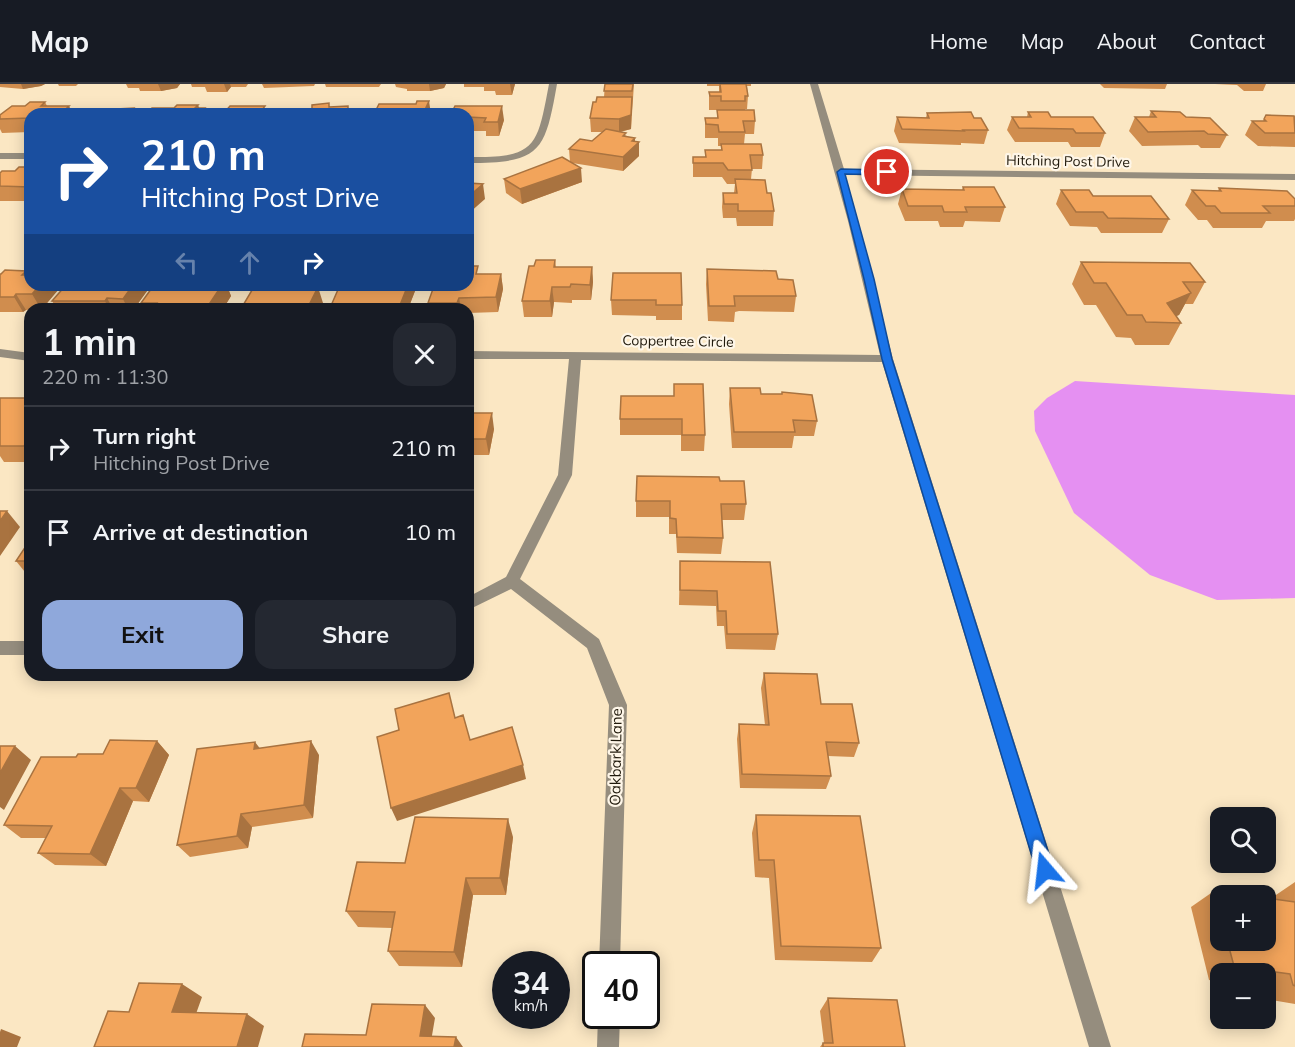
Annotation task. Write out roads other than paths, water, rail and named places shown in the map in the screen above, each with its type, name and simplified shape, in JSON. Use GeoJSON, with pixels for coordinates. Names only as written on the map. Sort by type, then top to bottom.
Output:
{"type":"FeatureCollection","features":[{"type":"Feature","properties":{"kind":"street"},"geometry":{"type":"LineString","coordinates":[[474,159],[491,160],[526,153],[534,148],[540,140],[553,84]]}},
{"type":"Feature","properties":{"kind":"street"},"geometry":{"type":"LineString","coordinates":[[814,84],[841,172],[887,359],[1100,1047]]}},
{"type":"Feature","properties":{"kind":"street"},"geometry":{"type":"LineString","coordinates":[[0,156],[24,156]]}},
{"type":"Feature","properties":{"kind":"street","name":"Hitching Post Drive"},"geometry":{"type":"LineString","coordinates":[[841,172],[1295,177]]}},
{"type":"Feature","properties":{"kind":"street"},"geometry":{"type":"LineString","coordinates":[[0,353],[24,356]]}},
{"type":"Feature","properties":{"kind":"street","name":"Coppertree Circle"},"geometry":{"type":"LineString","coordinates":[[474,355],[887,359]]}},
{"type":"Feature","properties":{"kind":"street"},"geometry":{"type":"LineString","coordinates":[[474,601],[512,581],[565,475],[575,355]]}},
{"type":"Feature","properties":{"kind":"street","name":"Oakbark Lane"},"geometry":{"type":"LineString","coordinates":[[512,581],[593,644],[618,705],[610,951]]}},
{"type":"Feature","properties":{"kind":"street"},"geometry":{"type":"LineString","coordinates":[[0,648],[24,648]]}},
{"type":"Feature","properties":{"kind":"street"},"geometry":{"type":"LineString","coordinates":[[608,1047],[609,1029]]}}]}
